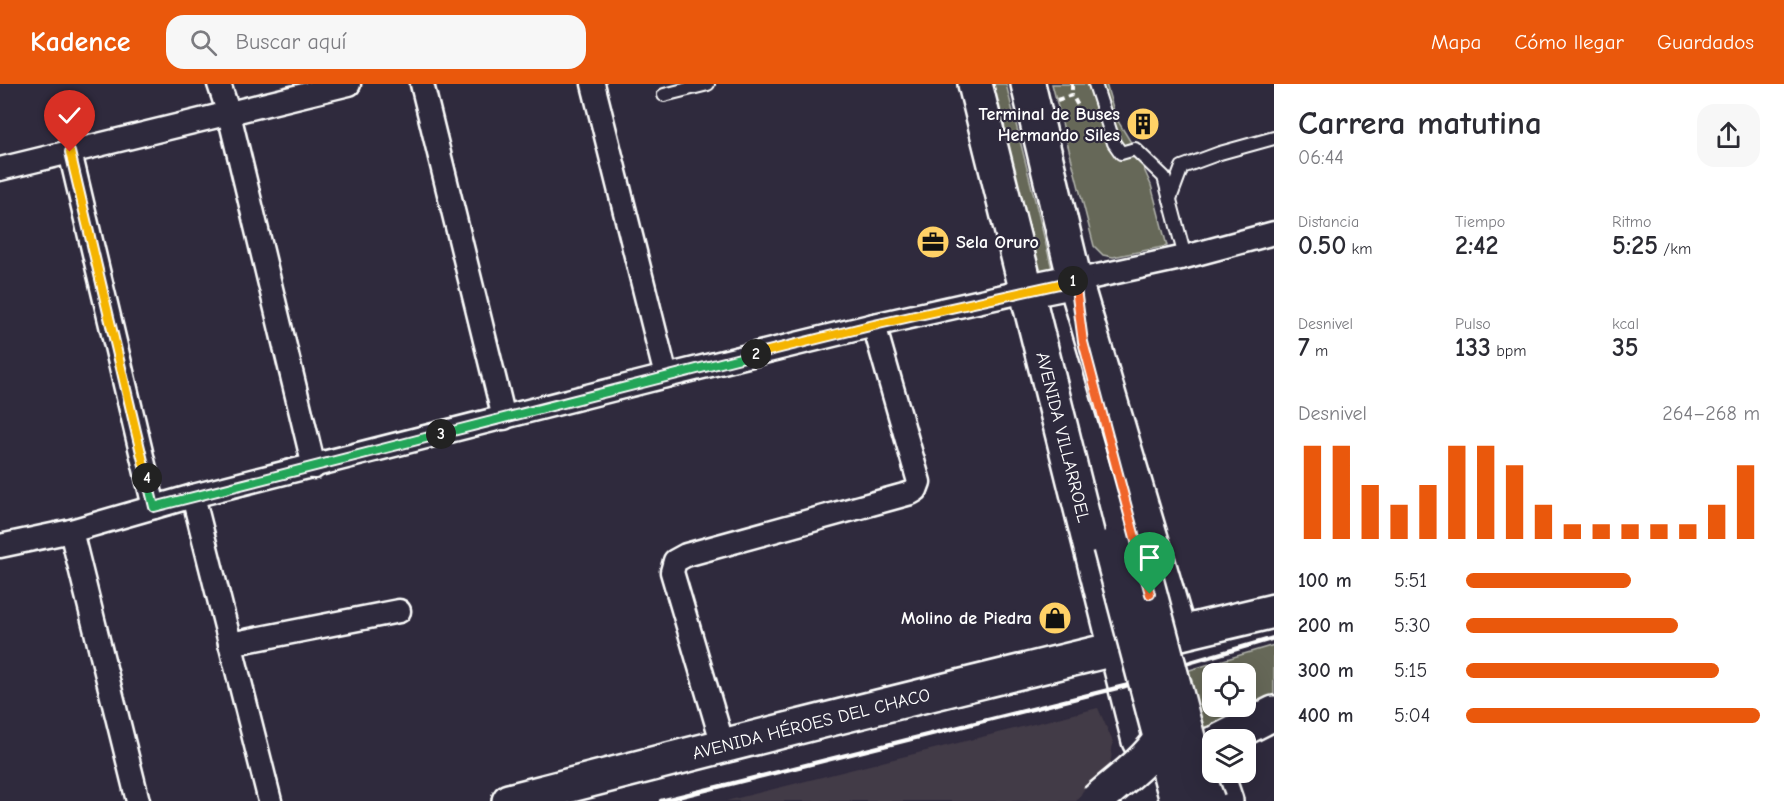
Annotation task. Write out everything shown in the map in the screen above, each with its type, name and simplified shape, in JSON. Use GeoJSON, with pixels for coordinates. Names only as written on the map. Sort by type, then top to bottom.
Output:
{"type":"FeatureCollection","features":[{"type":"Feature","properties":{"kind":"main road","name":"AVENIDA VILLARROEL"},"geometry":{"type":"LineString","coordinates":[[975,84],[1139,741],[1156,766],[1165,771],[1160,793]]}},
{"type":"Feature","properties":{"kind":"main road"},"geometry":{"type":"LineString","coordinates":[[1031,96],[1075,281],[1179,633]]}},
{"type":"Feature","properties":{"kind":"main road"},"geometry":{"type":"LineString","coordinates":[[1075,281],[1026,291],[1056,340],[1208,801]]}},
{"type":"Feature","properties":{"kind":"main road"},"geometry":{"type":"LineString","coordinates":[[1075,281],[1083,342],[1160,740],[1160,793]]}},
{"type":"Feature","properties":{"kind":"main road","name":"AVENIDA HÉROES DEL CHACO"},"geometry":{"type":"LineString","coordinates":[[509,801],[723,745],[1114,648],[1274,611]]}},
{"type":"Feature","properties":{"kind":"main road"},"geometry":{"type":"LineString","coordinates":[[1249,729],[1274,713]]}},
{"type":"Feature","properties":{"kind":"main road"},"geometry":{"type":"LineString","coordinates":[[1096,801],[1142,761],[1160,740]]}},
{"type":"Feature","properties":{"kind":"main road"},"geometry":{"type":"LineString","coordinates":[[1160,793],[1202,761]]}},
{"type":"Feature","properties":{"kind":"main road"},"geometry":{"type":"LineString","coordinates":[[1222,783],[1226,801]]}},
{"type":"Feature","properties":{"kind":"street"},"geometry":{"type":"LineString","coordinates":[[219,84],[229,114],[314,467]]}},
{"type":"Feature","properties":{"kind":"street"},"geometry":{"type":"LineString","coordinates":[[0,169],[349,84]]}},
{"type":"Feature","properties":{"kind":"street"},"geometry":{"type":"LineString","coordinates":[[422,84],[504,418]]}},
{"type":"Feature","properties":{"kind":"street"},"geometry":{"type":"LineString","coordinates":[[593,84],[666,376]]}},
{"type":"Feature","properties":{"kind":"street"},"geometry":{"type":"LineString","coordinates":[[70,152],[154,507]]}},
{"type":"Feature","properties":{"kind":"street"},"geometry":{"type":"LineString","coordinates":[[1075,281],[1185,257],[1274,233]]}},
{"type":"Feature","properties":{"kind":"street"},"geometry":{"type":"LineString","coordinates":[[0,546],[71,531],[193,496],[666,376],[874,325],[1026,291]]}},
{"type":"Feature","properties":{"kind":"street"},"geometry":{"type":"LineString","coordinates":[[723,745],[672,572],[675,561],[686,555],[916,490],[919,482],[874,325]]}},
{"type":"Feature","properties":{"kind":"street"},"geometry":{"type":"LineString","coordinates":[[193,496],[270,801]]}},
{"type":"Feature","properties":{"kind":"street"},"geometry":{"type":"LineString","coordinates":[[71,531],[138,801]]}},
{"type":"Feature","properties":{"kind":"street"},"geometry":{"type":"LineString","coordinates":[[230,644],[399,610]]}},
{"type":"Feature","properties":{"kind":"lane"},"geometry":{"type":"LineString","coordinates":[[664,95],[708,84]]}},
{"type":"Feature","properties":{"kind":"lane"},"geometry":{"type":"LineString","coordinates":[[1095,84],[1101,109],[1117,148],[1121,153],[1135,149],[1164,177],[1185,257]]}},
{"type":"Feature","properties":{"kind":"lane"},"geometry":{"type":"LineString","coordinates":[[1170,199],[1182,167],[1220,153],[1274,138]]}},
{"type":"Feature","properties":{"kind":"path"},"geometry":{"type":"LineString","coordinates":[[1072,84],[1072,95],[1083,115],[1101,109]]}},
{"type":"Feature","properties":{"kind":"path"},"geometry":{"type":"LineString","coordinates":[[1031,96],[1072,95]]}},
{"type":"Feature","properties":{"kind":"shaded area"},"geometry":{"type":"Polygon","coordinates":[[[1098,708],[1113,742],[1109,775],[1076,801],[726,801],[1098,708]]]}},
{"type":"Feature","properties":{"kind":"green space"},"geometry":{"type":"Polygon","coordinates":[[[984,84],[1006,84],[1057,289],[1037,294],[984,84]]]}},
{"type":"Feature","properties":{"kind":"green space"},"geometry":{"type":"Polygon","coordinates":[[[1052,84],[1106,84],[1116,118],[1135,149],[1151,185],[1167,246],[1113,257],[1103,255],[1094,246],[1052,84]]]}},
{"type":"Feature","properties":{"kind":"green space"},"geometry":{"type":"Polygon","coordinates":[[[1274,645],[1274,701],[1256,710],[1256,663],[1213,663],[1274,645]]]}},
{"type":"Feature","properties":{"kind":"green space"},"geometry":{"type":"Polygon","coordinates":[[[1202,666],[1202,717],[1242,717],[1218,729],[1202,729],[1202,737],[1166,677],[1202,666]]]}},
{"type":"Feature","properties":{"kind":"railway"},"geometry":{"type":"LineString","coordinates":[[661,801],[1125,686],[1181,665],[1274,638]]}},
{"type":"Feature","properties":{"kind":"place","name":"Terminal de Buses Hermando Siles"},"geometry":{"type":"Point","coordinates":[1143,124]}},
{"type":"Feature","properties":{"kind":"place","name":"Sela Oruro"},"geometry":{"type":"Point","coordinates":[933,242]}},
{"type":"Feature","properties":{"kind":"place","name":"Molino de Piedra"},"geometry":{"type":"Point","coordinates":[1055,618]}},
{"type":"Feature","properties":{"kind":"route"},"geometry":{"type":"LineString","coordinates":[[70,152],[154,507],[666,376],[874,325],[1075,281],[1083,342],[1150,594]]}}]}
